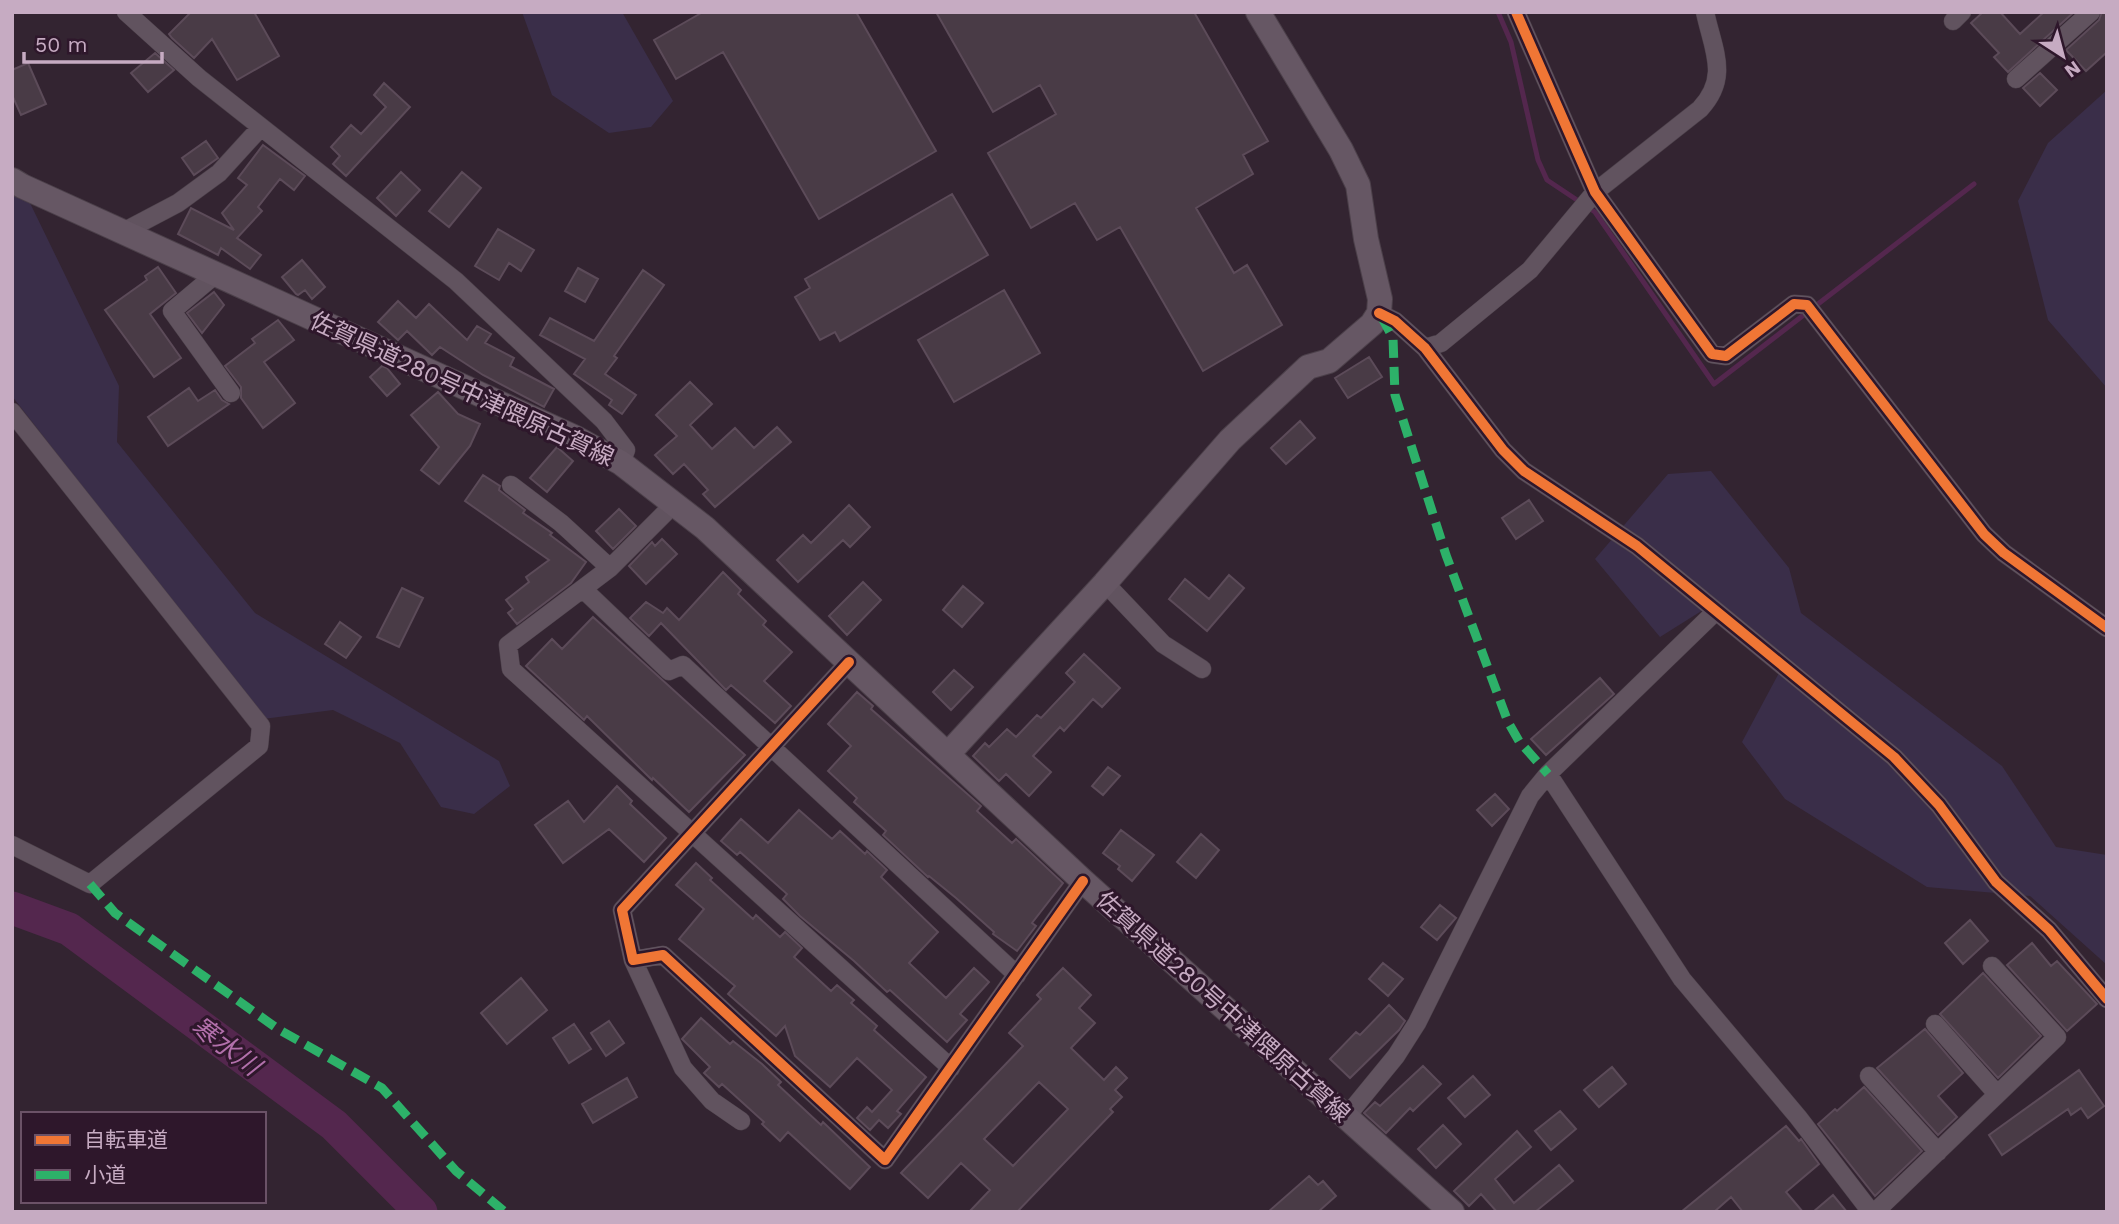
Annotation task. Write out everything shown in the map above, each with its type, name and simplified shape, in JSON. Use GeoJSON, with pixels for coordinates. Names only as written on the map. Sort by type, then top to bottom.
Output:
{"type":"FeatureCollection","features":[{"type":"Feature","properties":{"kind":"main road"},"geometry":{"type":"LineString","coordinates":[[948,754],[1105,583],[1230,440],[1308,367],[1329,360],[1372,324],[1380,313],[1380,299],[1366,239],[1358,185],[1341,150],[1258,12]]}},
{"type":"Feature","properties":{"kind":"main road","name":"佐賀県道280号中津隈原古賀線"},"geometry":{"type":"LineString","coordinates":[[12,180],[576,438],[621,463],[705,528],[1083,881],[1452,1212]]}},
{"type":"Feature","properties":{"kind":"street"},"geometry":{"type":"LineString","coordinates":[[126,12],[199,78],[328,177],[456,281],[527,345],[604,421],[626,450],[621,463]]}},
{"type":"Feature","properties":{"kind":"street"},"geometry":{"type":"LineString","coordinates":[[1516,12],[1595,192],[1712,354],[1726,356],[1794,304],[1811,310],[1984,534],[2004,553],[2107,628]]}},
{"type":"Feature","properties":{"kind":"street"},"geometry":{"type":"LineString","coordinates":[[1425,348],[1441,343],[1530,270],[1595,192],[1712,97],[1718,79],[1705,12]]}},
{"type":"Feature","properties":{"kind":"street"},"geometry":{"type":"LineString","coordinates":[[2016,79],[2091,12]]}},
{"type":"Feature","properties":{"kind":"street"},"geometry":{"type":"LineString","coordinates":[[123,232],[178,203],[219,173],[261,127]]}},
{"type":"Feature","properties":{"kind":"street"},"geometry":{"type":"LineString","coordinates":[[216,274],[172,311],[232,393]]}},
{"type":"Feature","properties":{"kind":"street"},"geometry":{"type":"LineString","coordinates":[[1380,313],[1395,321],[1425,348],[1503,450],[1524,471],[1637,546],[1894,757],[1939,805],[1996,882],[2049,930],[2107,999]]}},
{"type":"Feature","properties":{"kind":"street"},"geometry":{"type":"LineString","coordinates":[[12,412],[261,726],[259,746],[90,884],[12,845]]}},
{"type":"Feature","properties":{"kind":"street"},"geometry":{"type":"LineString","coordinates":[[511,485],[561,523],[610,568]]}},
{"type":"Feature","properties":{"kind":"street"},"geometry":{"type":"LineString","coordinates":[[675,503],[610,568],[508,645],[511,669],[951,1068]]}},
{"type":"Feature","properties":{"kind":"street"},"geometry":{"type":"LineString","coordinates":[[1105,583],[1163,644],[1202,669]]}},
{"type":"Feature","properties":{"kind":"street"},"geometry":{"type":"LineString","coordinates":[[583,589],[668,671],[683,665],[1017,975]]}},
{"type":"Feature","properties":{"kind":"street"},"geometry":{"type":"LineString","coordinates":[[1346,1117],[1396,1056],[1417,1023],[1530,796],[1548,774],[1716,611]]}},
{"type":"Feature","properties":{"kind":"street"},"geometry":{"type":"LineString","coordinates":[[741,1121],[712,1101],[683,1068],[633,960],[622,910],[849,662]]}},
{"type":"Feature","properties":{"kind":"street"},"geometry":{"type":"LineString","coordinates":[[1548,774],[1682,979],[1798,1117],[1873,1212],[2057,1037],[1992,966]]}},
{"type":"Feature","properties":{"kind":"street"},"geometry":{"type":"LineString","coordinates":[[633,960],[663,955],[885,1160],[1083,881]]}},
{"type":"Feature","properties":{"kind":"street"},"geometry":{"type":"LineString","coordinates":[[1935,1024],[1997,1094]]}},
{"type":"Feature","properties":{"kind":"street"},"geometry":{"type":"LineString","coordinates":[[1868,1076],[1938,1152]]}},
{"type":"Feature","properties":{"kind":"shaded area"},"geometry":{"type":"Polygon","coordinates":[[[522,12],[622,12],[673,101],[651,127],[609,133],[552,95],[522,12]]]}},
{"type":"Feature","properties":{"kind":"shaded area"},"geometry":{"type":"Polygon","coordinates":[[[2107,90],[2107,388],[2048,320],[2018,201],[2048,143],[2107,90]]]}},
{"type":"Feature","properties":{"kind":"shaded area"},"geometry":{"type":"Polygon","coordinates":[[[12,166],[119,386],[117,442],[255,613],[499,761],[510,786],[474,814],[441,807],[400,743],[333,710],[263,719],[12,396],[12,166]]]}},
{"type":"Feature","properties":{"kind":"shaded area"},"geometry":{"type":"Polygon","coordinates":[[[1711,471],[1789,568],[1801,613],[2002,766],[2056,847],[2107,855],[2107,965],[2030,896],[1927,887],[1785,799],[1742,742],[1780,671],[1703,610],[1660,637],[1595,559],[1668,474],[1711,471]]]}},
{"type":"Feature","properties":{"kind":"building"},"geometry":{"type":"Polygon","coordinates":[[[191,12],[254,12],[279,56],[237,80],[212,39],[194,58],[169,34],[191,12]]]}},
{"type":"Feature","properties":{"kind":"building"},"geometry":{"type":"Polygon","coordinates":[[[703,12],[856,12],[936,151],[819,219],[723,52],[676,79],[654,40],[703,12]]]}},
{"type":"Feature","properties":{"kind":"building"},"geometry":{"type":"Polygon","coordinates":[[[936,12],[1194,12],[1268,141],[1243,155],[1253,174],[1196,208],[1234,273],[1247,265],[1282,325],[1203,371],[1120,227],[1097,240],[1075,203],[1031,228],[988,153],[1056,114],[1040,85],[993,112],[936,12]]]}},
{"type":"Feature","properties":{"kind":"building"},"geometry":{"type":"Polygon","coordinates":[[[1983,12],[2000,12],[2020,34],[2044,12],[2074,12],[2008,72],[1994,57],[1999,53],[1971,23],[1983,12]]]}},
{"type":"Feature","properties":{"kind":"building"},"geometry":{"type":"Polygon","coordinates":[[[2102,12],[2107,12],[2107,52],[2086,71],[2066,50],[2099,20],[2102,12]]]}},
{"type":"Feature","properties":{"kind":"building"},"geometry":{"type":"Polygon","coordinates":[[[155,53],[174,70],[148,92],[131,73],[155,53]]]}},
{"type":"Feature","properties":{"kind":"building"},"geometry":{"type":"Polygon","coordinates":[[[28,63],[46,104],[21,115],[12,95],[12,70],[28,63]]]}},
{"type":"Feature","properties":{"kind":"building"},"geometry":{"type":"Polygon","coordinates":[[[2040,73],[2057,90],[2040,106],[2023,88],[2040,73]]]}},
{"type":"Feature","properties":{"kind":"building"},"geometry":{"type":"Polygon","coordinates":[[[384,83],[410,107],[346,176],[333,164],[340,156],[331,147],[351,125],[361,134],[386,107],[374,95],[384,83]]]}},
{"type":"Feature","properties":{"kind":"building"},"geometry":{"type":"Polygon","coordinates":[[[206,141],[218,158],[194,175],[182,158],[206,141]]]}},
{"type":"Feature","properties":{"kind":"building"},"geometry":{"type":"Polygon","coordinates":[[[263,145],[305,176],[294,190],[280,179],[258,207],[262,211],[237,238],[261,255],[250,269],[221,248],[218,255],[178,234],[191,208],[234,230],[222,213],[247,185],[238,178],[263,145]]]}},
{"type":"Feature","properties":{"kind":"building"},"geometry":{"type":"Polygon","coordinates":[[[401,172],[420,190],[396,216],[377,198],[401,172]]]}},
{"type":"Feature","properties":{"kind":"building"},"geometry":{"type":"Polygon","coordinates":[[[462,172],[481,188],[449,227],[429,211],[462,172]]]}},
{"type":"Feature","properties":{"kind":"building"},"geometry":{"type":"Polygon","coordinates":[[[952,194],[988,255],[840,341],[835,332],[820,340],[795,297],[810,288],[805,279],[952,194]]]}},
{"type":"Feature","properties":{"kind":"building"},"geometry":{"type":"Polygon","coordinates":[[[498,229],[534,250],[521,271],[509,263],[499,280],[475,266],[498,229]]]}},
{"type":"Feature","properties":{"kind":"building"},"geometry":{"type":"Polygon","coordinates":[[[302,260],[325,287],[312,299],[305,290],[296,294],[282,277],[302,260]]]}},
{"type":"Feature","properties":{"kind":"building"},"geometry":{"type":"Polygon","coordinates":[[[158,267],[176,293],[150,314],[181,358],[154,377],[105,310],[147,280],[145,276],[158,267]]]}},
{"type":"Feature","properties":{"kind":"building"},"geometry":{"type":"Polygon","coordinates":[[[578,268],[598,279],[585,302],[565,291],[578,268]]]}},
{"type":"Feature","properties":{"kind":"building"},"geometry":{"type":"Polygon","coordinates":[[[643,270],[664,285],[614,356],[617,358],[605,374],[636,395],[622,414],[609,405],[612,400],[574,374],[585,359],[540,335],[550,318],[594,341],[643,270]]]}},
{"type":"Feature","properties":{"kind":"building"},"geometry":{"type":"Polygon","coordinates":[[[1004,290],[1040,353],[954,402],[918,340],[1004,290]]]}},
{"type":"Feature","properties":{"kind":"building"},"geometry":{"type":"Polygon","coordinates":[[[214,292],[224,305],[202,333],[187,313],[214,292]]]}},
{"type":"Feature","properties":{"kind":"building"},"geometry":{"type":"Polygon","coordinates":[[[398,301],[416,318],[429,304],[467,340],[477,326],[491,334],[485,343],[514,358],[510,366],[554,389],[544,407],[483,375],[440,347],[432,355],[407,331],[398,340],[378,322],[398,301]]]}},
{"type":"Feature","properties":{"kind":"building"},"geometry":{"type":"Polygon","coordinates":[[[278,320],[294,340],[264,362],[295,403],[263,428],[241,398],[241,387],[225,366],[255,343],[252,339],[278,320]]]}},
{"type":"Feature","properties":{"kind":"building"},"geometry":{"type":"Polygon","coordinates":[[[1369,357],[1382,377],[1348,398],[1335,378],[1369,357]]]}},
{"type":"Feature","properties":{"kind":"building"},"geometry":{"type":"Polygon","coordinates":[[[382,366],[387,368],[400,384],[387,396],[370,377],[382,366]]]}},
{"type":"Feature","properties":{"kind":"building"},"geometry":{"type":"Polygon","coordinates":[[[690,382],[712,404],[690,425],[712,449],[735,428],[754,448],[777,427],[791,442],[715,507],[703,494],[708,490],[684,464],[673,474],[655,455],[677,436],[656,415],[690,382]]]}},
{"type":"Feature","properties":{"kind":"building"},"geometry":{"type":"Polygon","coordinates":[[[189,388],[198,401],[215,390],[222,400],[229,404],[168,446],[148,417],[189,388]]]}},
{"type":"Feature","properties":{"kind":"building"},"geometry":{"type":"Polygon","coordinates":[[[438,392],[458,414],[480,424],[470,446],[439,484],[421,470],[439,447],[411,415],[438,392]]]}},
{"type":"Feature","properties":{"kind":"building"},"geometry":{"type":"Polygon","coordinates":[[[1300,421],[1315,438],[1286,464],[1271,448],[1300,421]]]}},
{"type":"Feature","properties":{"kind":"building"},"geometry":{"type":"Polygon","coordinates":[[[557,447],[573,461],[547,492],[530,478],[557,447]]]}},
{"type":"Feature","properties":{"kind":"building"},"geometry":{"type":"Polygon","coordinates":[[[483,475],[500,486],[499,490],[525,510],[523,513],[586,562],[571,583],[517,624],[508,613],[513,609],[506,600],[529,582],[526,577],[549,560],[465,501],[483,475]]]}},
{"type":"Feature","properties":{"kind":"building"},"geometry":{"type":"Polygon","coordinates":[[[1529,500],[1543,521],[1516,539],[1502,518],[1529,500]]]}},
{"type":"Feature","properties":{"kind":"building"},"geometry":{"type":"Polygon","coordinates":[[[849,505],[870,527],[850,547],[843,540],[798,582],[777,560],[803,535],[811,543],[849,505]]]}},
{"type":"Feature","properties":{"kind":"building"},"geometry":{"type":"Polygon","coordinates":[[[619,509],[636,526],[613,549],[596,531],[619,509]]]}},
{"type":"Feature","properties":{"kind":"building"},"geometry":{"type":"Polygon","coordinates":[[[662,539],[677,554],[646,584],[629,566],[652,542],[655,546],[662,539]]]}},
{"type":"Feature","properties":{"kind":"building"},"geometry":{"type":"Polygon","coordinates":[[[723,572],[741,590],[738,594],[766,621],[763,625],[792,652],[764,681],[791,706],[775,723],[731,685],[726,690],[661,623],[649,636],[630,618],[646,602],[663,613],[667,608],[679,620],[723,572]]]}},
{"type":"Feature","properties":{"kind":"building"},"geometry":{"type":"Polygon","coordinates":[[[1229,575],[1244,588],[1207,631],[1169,599],[1185,579],[1209,599],[1229,575]]]}},
{"type":"Feature","properties":{"kind":"building"},"geometry":{"type":"Polygon","coordinates":[[[863,582],[881,600],[847,635],[829,616],[863,582]]]}},
{"type":"Feature","properties":{"kind":"building"},"geometry":{"type":"Polygon","coordinates":[[[963,586],[983,603],[962,627],[943,610],[963,586]]]}},
{"type":"Feature","properties":{"kind":"building"},"geometry":{"type":"Polygon","coordinates":[[[402,588],[423,598],[399,647],[377,637],[402,588]]]}},
{"type":"Feature","properties":{"kind":"building"},"geometry":{"type":"Polygon","coordinates":[[[593,617],[745,755],[689,812],[587,716],[584,720],[526,666],[552,639],[562,649],[593,617]]]}},
{"type":"Feature","properties":{"kind":"building"},"geometry":{"type":"Polygon","coordinates":[[[340,622],[361,637],[346,658],[325,644],[340,622]]]}},
{"type":"Feature","properties":{"kind":"building"},"geometry":{"type":"Polygon","coordinates":[[[1084,654],[1120,688],[1102,707],[1093,699],[1064,731],[1060,727],[1033,756],[1051,772],[1029,796],[1006,774],[999,781],[973,756],[985,743],[989,747],[1007,729],[1016,737],[1037,715],[1041,718],[1075,682],[1066,673],[1084,654]]]}},
{"type":"Feature","properties":{"kind":"building"},"geometry":{"type":"Polygon","coordinates":[[[954,670],[973,687],[951,710],[933,692],[954,670]]]}},
{"type":"Feature","properties":{"kind":"building"},"geometry":{"type":"Polygon","coordinates":[[[1600,678],[1614,694],[1546,755],[1531,739],[1600,678]]]}},
{"type":"Feature","properties":{"kind":"building"},"geometry":{"type":"Polygon","coordinates":[[[857,692],[873,706],[871,709],[981,806],[977,811],[1012,843],[1016,839],[1063,883],[1032,923],[1036,926],[1017,951],[993,934],[994,932],[883,835],[886,831],[854,802],[857,798],[828,771],[851,746],[828,724],[857,692]]]}},
{"type":"Feature","properties":{"kind":"building"},"geometry":{"type":"Polygon","coordinates":[[[1108,767],[1120,776],[1103,795],[1092,786],[1108,767]]]}},
{"type":"Feature","properties":{"kind":"building"},"geometry":{"type":"Polygon","coordinates":[[[617,786],[632,801],[630,804],[666,838],[644,862],[609,829],[563,863],[535,825],[568,801],[584,822],[617,786]]]}},
{"type":"Feature","properties":{"kind":"building"},"geometry":{"type":"Polygon","coordinates":[[[1495,794],[1509,809],[1492,826],[1477,810],[1495,794]]]}},
{"type":"Feature","properties":{"kind":"building"},"geometry":{"type":"Polygon","coordinates":[[[799,810],[832,839],[840,831],[865,854],[867,851],[887,870],[881,877],[938,932],[909,963],[946,998],[974,968],[989,982],[960,1014],[967,1020],[947,1042],[890,990],[887,992],[800,916],[783,899],[787,894],[740,852],[737,855],[721,841],[741,819],[768,843],[799,810]]]}},
{"type":"Feature","properties":{"kind":"building"},"geometry":{"type":"Polygon","coordinates":[[[1121,830],[1154,855],[1132,881],[1118,869],[1120,866],[1103,853],[1121,830]]]}},
{"type":"Feature","properties":{"kind":"building"},"geometry":{"type":"Polygon","coordinates":[[[1201,834],[1219,850],[1196,878],[1177,862],[1201,834]]]}},
{"type":"Feature","properties":{"kind":"building"},"geometry":{"type":"Polygon","coordinates":[[[696,863],[712,878],[710,880],[753,919],[756,915],[780,937],[785,932],[802,948],[794,957],[831,991],[837,985],[854,1000],[851,1003],[877,1026],[874,1030],[926,1077],[897,1111],[901,1114],[888,1128],[879,1120],[870,1130],[857,1118],[867,1107],[872,1112],[892,1090],[857,1058],[830,1087],[795,1056],[785,1026],[776,1036],[728,994],[735,986],[679,939],[704,909],[676,885],[696,863]]]}},
{"type":"Feature","properties":{"kind":"building"},"geometry":{"type":"Polygon","coordinates":[[[1440,905],[1456,918],[1437,940],[1421,927],[1440,905]]]}},
{"type":"Feature","properties":{"kind":"building"},"geometry":{"type":"Polygon","coordinates":[[[1970,920],[1988,941],[1963,964],[1945,943],[1970,920]]]}},
{"type":"Feature","properties":{"kind":"building"},"geometry":{"type":"Polygon","coordinates":[[[2032,943],[2051,966],[2057,961],[2097,1004],[2067,1031],[2007,965],[2032,943]]]}},
{"type":"Feature","properties":{"kind":"building"},"geometry":{"type":"Polygon","coordinates":[[[1383,963],[1403,979],[1388,996],[1369,979],[1383,963]]]}},
{"type":"Feature","properties":{"kind":"building"},"geometry":{"type":"Polygon","coordinates":[[[1063,968],[1091,995],[1079,1008],[1095,1023],[1071,1048],[1104,1080],[1116,1067],[1127,1078],[1115,1090],[1122,1097],[1110,1109],[1113,1112],[1017,1212],[969,1212],[990,1190],[961,1163],[928,1198],[901,1173],[1023,1046],[1009,1033],[1041,999],[1037,995],[1063,968]],[[1039,1082],[984,1139],[1013,1166],[1068,1109],[1039,1082]]]}},
{"type":"Feature","properties":{"kind":"building"},"geometry":{"type":"Polygon","coordinates":[[[1983,973],[2041,1036],[1998,1078],[1940,1014],[1983,973]]]}},
{"type":"Feature","properties":{"kind":"building"},"geometry":{"type":"Polygon","coordinates":[[[521,978],[547,1010],[507,1044],[481,1013],[521,978]]]}},
{"type":"Feature","properties":{"kind":"building"},"geometry":{"type":"Polygon","coordinates":[[[1389,1005],[1405,1021],[1350,1078],[1330,1059],[1356,1032],[1360,1035],[1389,1005]]]}},
{"type":"Feature","properties":{"kind":"building"},"geometry":{"type":"Polygon","coordinates":[[[701,1018],[730,1044],[733,1041],[762,1064],[781,1082],[778,1085],[821,1125],[823,1122],[870,1167],[850,1189],[788,1132],[780,1141],[762,1124],[764,1122],[722,1084],[719,1087],[704,1073],[710,1067],[682,1039],[701,1018]]]}},
{"type":"Feature","properties":{"kind":"building"},"geometry":{"type":"Polygon","coordinates":[[[609,1021],[624,1043],[606,1056],[591,1033],[609,1021]]]}},
{"type":"Feature","properties":{"kind":"building"},"geometry":{"type":"Polygon","coordinates":[[[574,1024],[591,1049],[569,1063],[553,1038],[574,1024]]]}},
{"type":"Feature","properties":{"kind":"building"},"geometry":{"type":"Polygon","coordinates":[[[1925,1029],[1963,1073],[1938,1096],[1957,1117],[1938,1135],[1877,1068],[1925,1029]]]}},
{"type":"Feature","properties":{"kind":"building"},"geometry":{"type":"Polygon","coordinates":[[[1423,1066],[1441,1084],[1413,1111],[1410,1108],[1386,1133],[1364,1113],[1375,1102],[1380,1106],[1423,1066]]]}},
{"type":"Feature","properties":{"kind":"building"},"geometry":{"type":"Polygon","coordinates":[[[1612,1067],[1626,1084],[1599,1107],[1584,1090],[1612,1067]]]}},
{"type":"Feature","properties":{"kind":"building"},"geometry":{"type":"Polygon","coordinates":[[[2079,1070],[2104,1106],[2088,1118],[2081,1108],[2071,1115],[2068,1109],[2002,1155],[1989,1135],[2079,1070]]]}},
{"type":"Feature","properties":{"kind":"building"},"geometry":{"type":"Polygon","coordinates":[[[1473,1076],[1490,1095],[1465,1117],[1448,1098],[1473,1076]]]}},
{"type":"Feature","properties":{"kind":"building"},"geometry":{"type":"Polygon","coordinates":[[[627,1078],[637,1097],[593,1123],[582,1104],[627,1078]]]}},
{"type":"Feature","properties":{"kind":"building"},"geometry":{"type":"Polygon","coordinates":[[[1864,1087],[1922,1151],[1875,1196],[1818,1124],[1864,1087]]]}},
{"type":"Feature","properties":{"kind":"building"},"geometry":{"type":"Polygon","coordinates":[[[1560,1111],[1576,1129],[1551,1150],[1535,1131],[1560,1111]]]}},
{"type":"Feature","properties":{"kind":"building"},"geometry":{"type":"Polygon","coordinates":[[[1443,1125],[1461,1144],[1436,1168],[1418,1149],[1443,1125]]]}},
{"type":"Feature","properties":{"kind":"building"},"geometry":{"type":"Polygon","coordinates":[[[1786,1126],[1799,1141],[1801,1139],[1819,1164],[1786,1192],[1803,1212],[1743,1212],[1731,1197],[1714,1212],[1681,1212],[1786,1126]]]}},
{"type":"Feature","properties":{"kind":"building"},"geometry":{"type":"Polygon","coordinates":[[[1517,1131],[1531,1147],[1495,1179],[1514,1203],[1559,1165],[1573,1181],[1535,1212],[1497,1212],[1481,1194],[1469,1206],[1454,1191],[1517,1131]]]}},
{"type":"Feature","properties":{"kind":"building"},"geometry":{"type":"Polygon","coordinates":[[[1309,1176],[1318,1185],[1323,1181],[1336,1196],[1318,1212],[1268,1212],[1309,1176]]]}},
{"type":"Feature","properties":{"kind":"building"},"geometry":{"type":"Polygon","coordinates":[[[1833,1195],[1847,1212],[1813,1212],[1833,1195]]]}},
{"type":"Feature","properties":{"kind":"waterway"},"geometry":{"type":"LineString","coordinates":[[1498,12],[1511,42],[1538,160],[1547,180],[1595,212],[1714,384],[1974,184]]}},
{"type":"Feature","properties":{"kind":"waterway","name":"寒水川"},"geometry":{"type":"LineString","coordinates":[[12,908],[69,929],[334,1125],[421,1212]]}},
{"type":"Feature","properties":{"kind":"marked path"},"geometry":{"type":"LineString","coordinates":[[1381,316],[1393,338],[1395,395],[1446,555],[1508,722],[1519,741],[1548,774]]}},
{"type":"Feature","properties":{"kind":"marked path"},"geometry":{"type":"LineString","coordinates":[[90,884],[115,913],[278,1029],[382,1088],[456,1171],[505,1212]]}},
{"type":"Feature","properties":{"kind":"cycle path"},"geometry":{"type":"LineString","coordinates":[[1516,12],[1595,192],[1712,354],[1726,356],[1794,304],[1807,305],[1984,534],[2004,553],[2107,628]]}},
{"type":"Feature","properties":{"kind":"cycle path"},"geometry":{"type":"LineString","coordinates":[[1379,313],[1395,321],[1425,348],[1503,450],[1524,471],[1637,546],[1894,757],[1939,805],[1996,882],[2049,930],[2107,999]]}},
{"type":"Feature","properties":{"kind":"cycle path"},"geometry":{"type":"LineString","coordinates":[[849,662],[622,910],[633,960],[663,955],[885,1160],[1083,881]]}}]}
